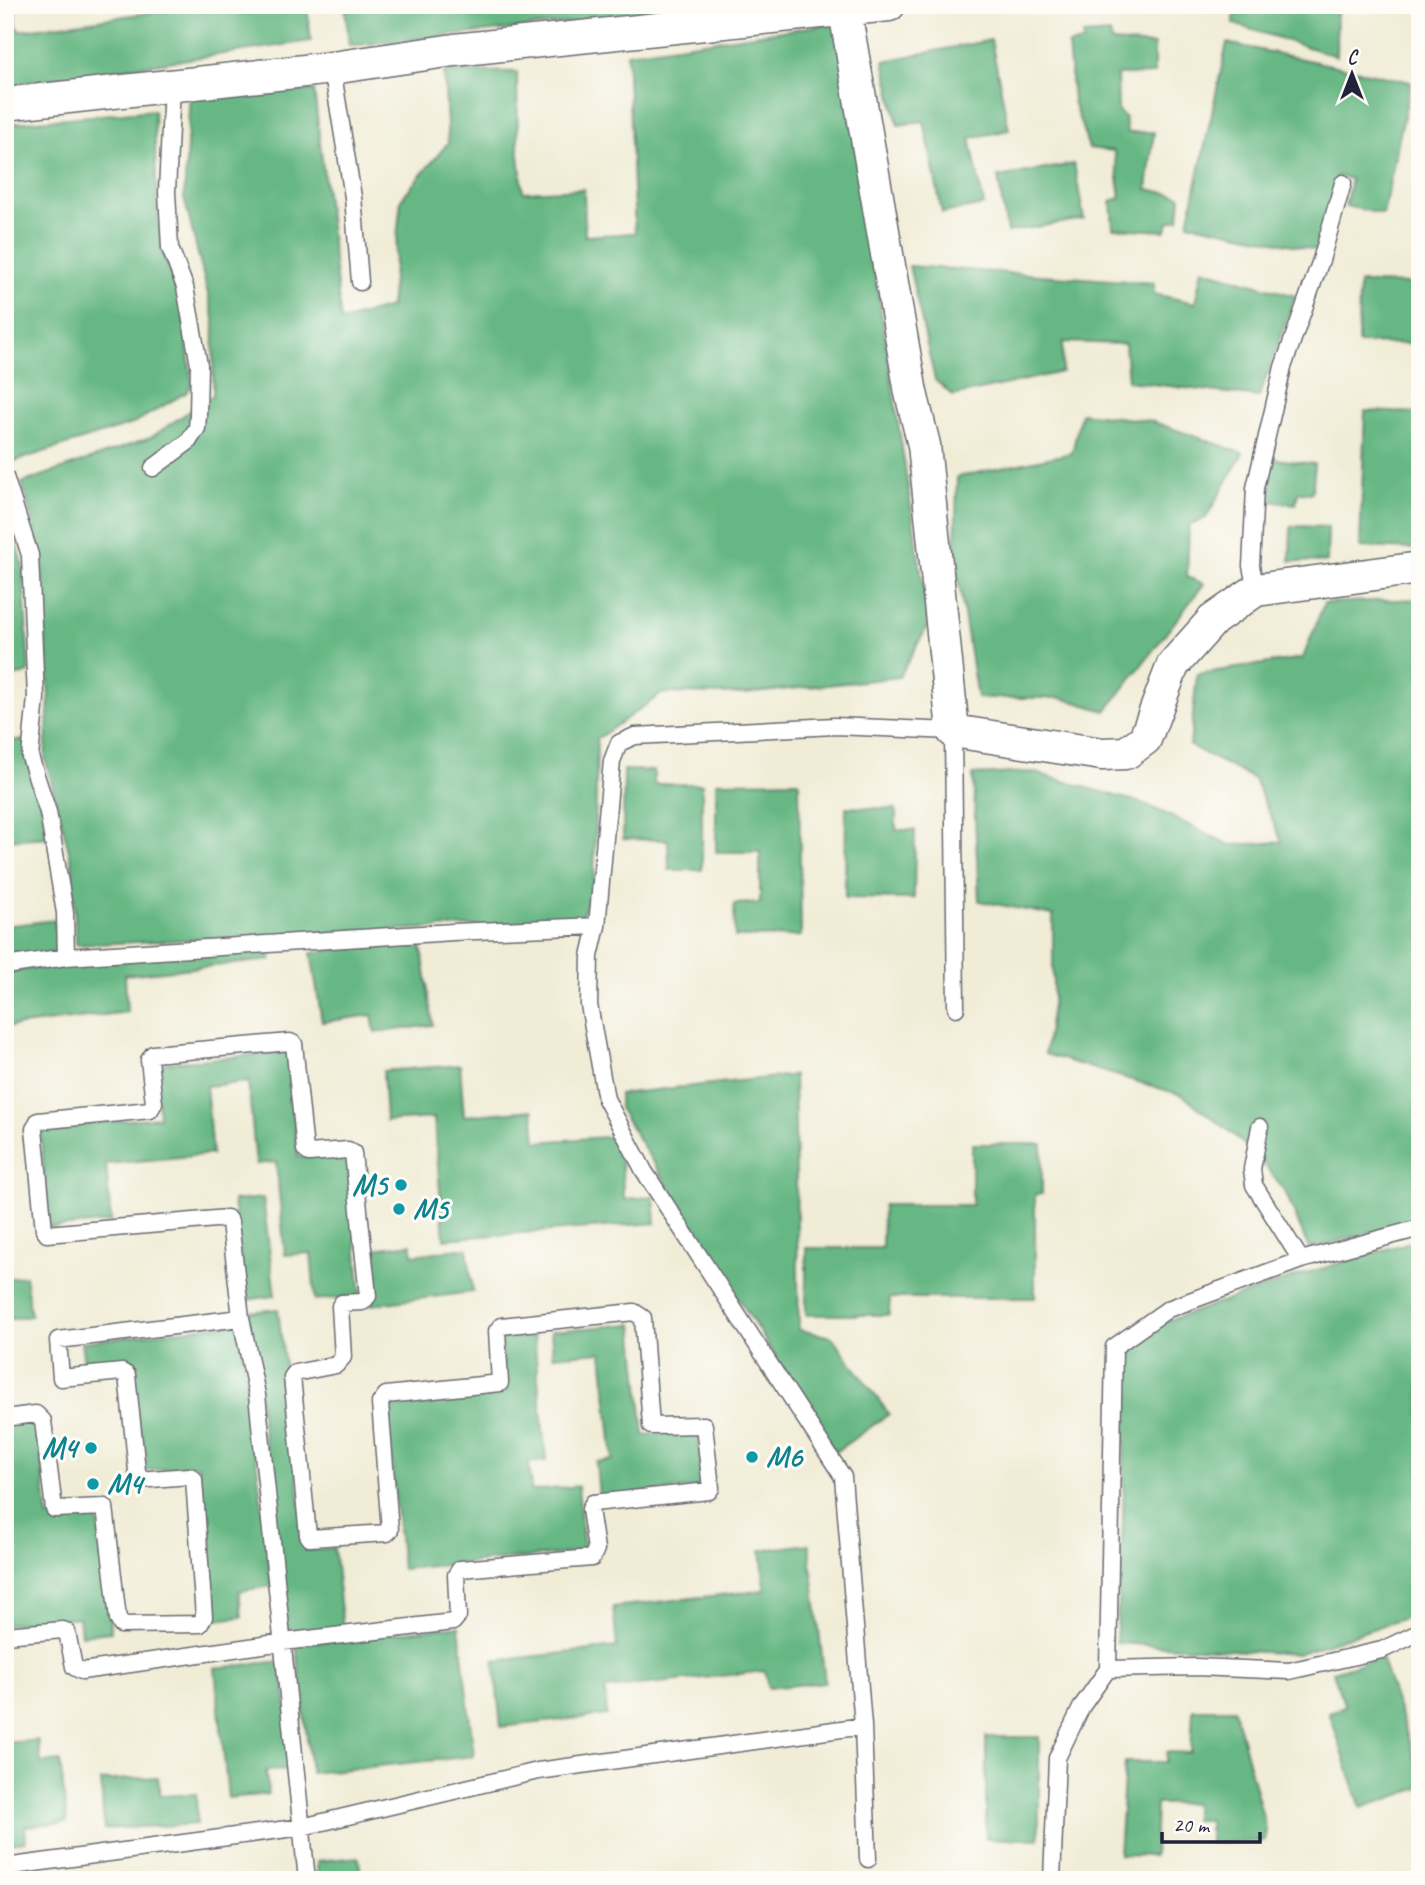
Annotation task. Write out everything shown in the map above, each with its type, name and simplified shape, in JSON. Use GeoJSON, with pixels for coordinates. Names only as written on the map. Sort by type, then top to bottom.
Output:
{"type":"FeatureCollection","features":[{"type":"Feature","properties":{"kind":"street"},"geometry":{"type":"LineString","coordinates":[[5,104],[332,68],[454,50],[889,5]]}},
{"type":"Feature","properties":{"kind":"street"},"geometry":{"type":"LineString","coordinates":[[845,11],[911,393],[924,445],[953,732],[1102,754],[1126,753],[1145,739],[1173,665],[1213,620],[1256,590],[1420,568]]}},
{"type":"Feature","properties":{"kind":"lane"},"geometry":{"type":"LineString","coordinates":[[332,68],[353,197],[360,282]]}},
{"type":"Feature","properties":{"kind":"lane"},"geometry":{"type":"LineString","coordinates":[[152,468],[188,442],[197,428],[198,415],[199,365],[185,287],[170,248],[167,192],[172,85]]}},
{"type":"Feature","properties":{"kind":"lane"},"geometry":{"type":"LineString","coordinates":[[1256,590],[1251,566],[1255,488],[1283,367],[1321,260],[1343,183]]}},
{"type":"Feature","properties":{"kind":"lane"},"geometry":{"type":"LineString","coordinates":[[5,477],[30,555],[36,698],[30,757],[48,812],[65,913],[66,957]]}},
{"type":"Feature","properties":{"kind":"lane"},"geometry":{"type":"LineString","coordinates":[[868,1859],[863,1726],[843,1477],[644,1171],[606,1099],[589,1005],[590,956],[597,926],[612,761],[619,743],[635,736],[835,726],[953,732],[956,1008]]}},
{"type":"Feature","properties":{"kind":"lane"},"geometry":{"type":"LineString","coordinates":[[5,966],[66,957],[453,932],[597,926]]}},
{"type":"Feature","properties":{"kind":"lane"},"geometry":{"type":"LineString","coordinates":[[5,1635],[63,1630],[67,1632],[74,1667],[82,1671],[283,1642],[453,1622],[458,1616],[456,1575],[460,1569],[592,1558],[596,1549],[590,1509],[593,1503],[710,1490],[705,1427],[702,1423],[651,1426],[643,1318],[639,1314],[634,1312],[500,1326],[497,1331],[500,1383],[386,1395],[380,1403],[390,1530],[310,1538],[307,1535],[292,1377],[341,1362],[340,1306],[363,1302],[368,1296],[353,1153],[348,1150],[309,1153],[305,1150],[294,1044],[290,1042],[152,1054],[149,1060],[154,1103],[149,1110],[38,1121],[34,1129],[44,1230],[47,1234],[228,1218],[230,1222],[241,1318],[257,1395],[283,1642],[307,1880]]}},
{"type":"Feature","properties":{"kind":"lane"},"geometry":{"type":"LineString","coordinates":[[1261,1127],[1252,1170],[1254,1185],[1301,1260]]}},
{"type":"Feature","properties":{"kind":"lane"},"geometry":{"type":"LineString","coordinates":[[1052,1880],[1057,1758],[1082,1706],[1108,1669],[1114,1347],[1168,1309],[1301,1260],[1420,1228]]}},
{"type":"Feature","properties":{"kind":"lane"},"geometry":{"type":"LineString","coordinates":[[5,1418],[36,1414],[43,1421],[54,1509],[105,1507],[118,1619],[121,1625],[200,1624],[204,1617],[194,1479],[190,1476],[138,1479],[127,1375],[122,1372],[61,1378],[58,1340],[241,1318]]}},
{"type":"Feature","properties":{"kind":"lane"},"geometry":{"type":"LineString","coordinates":[[1108,1669],[1196,1667],[1289,1671],[1382,1650],[1420,1632]]}},
{"type":"Feature","properties":{"kind":"lane"},"geometry":{"type":"LineString","coordinates":[[5,1867],[302,1827],[538,1771],[863,1726]]}},
{"type":"Feature","properties":{"kind":"green space"},"geometry":{"type":"Polygon","coordinates":[[[5,5],[14,5],[18,31],[205,5],[307,5],[311,41],[5,86],[5,5]]]}},
{"type":"Feature","properties":{"kind":"green space"},"geometry":{"type":"Polygon","coordinates":[[[345,5],[741,5],[349,46],[345,5]]]}},
{"type":"Feature","properties":{"kind":"green space"},"geometry":{"type":"Polygon","coordinates":[[[1234,5],[1337,5],[1336,56],[1234,24],[1234,5]]]}},
{"type":"Feature","properties":{"kind":"green space"},"geometry":{"type":"Polygon","coordinates":[[[837,23],[929,624],[899,677],[745,694],[663,693],[597,739],[594,889],[579,921],[76,945],[72,863],[45,758],[49,699],[41,555],[22,483],[150,438],[213,395],[214,318],[184,198],[190,92],[314,90],[341,321],[390,307],[401,199],[448,143],[444,71],[517,72],[518,145],[523,192],[584,189],[585,236],[635,233],[627,53],[837,23]]]}},
{"type":"Feature","properties":{"kind":"green space"},"geometry":{"type":"Polygon","coordinates":[[[1110,33],[1112,42],[1154,45],[1154,74],[1117,75],[1118,111],[1125,117],[1127,133],[1154,132],[1147,189],[1181,196],[1179,219],[1170,221],[1165,231],[1113,228],[1111,201],[1121,198],[1114,151],[1089,148],[1073,101],[1068,45],[1083,42],[1083,35],[1110,33]]]}},
{"type":"Feature","properties":{"kind":"green space"},"geometry":{"type":"Polygon","coordinates":[[[991,40],[1009,130],[970,138],[984,205],[942,213],[924,121],[898,125],[884,61],[991,40]]]}},
{"type":"Feature","properties":{"kind":"green space"},"geometry":{"type":"Polygon","coordinates":[[[1227,43],[1411,82],[1383,214],[1345,206],[1351,179],[1337,176],[1321,251],[1188,223],[1227,43]]]}},
{"type":"Feature","properties":{"kind":"green space"},"geometry":{"type":"Polygon","coordinates":[[[154,110],[157,204],[162,251],[182,299],[192,385],[187,392],[132,424],[12,462],[5,444],[5,124],[154,110]]]}},
{"type":"Feature","properties":{"kind":"green space"},"geometry":{"type":"Polygon","coordinates":[[[1074,164],[1084,219],[1007,232],[998,177],[1074,164]]]}},
{"type":"Feature","properties":{"kind":"green space"},"geometry":{"type":"Polygon","coordinates":[[[909,266],[1154,283],[1154,294],[1195,303],[1202,269],[1295,296],[1259,397],[1128,381],[1125,344],[1063,342],[1062,372],[953,396],[935,380],[909,266]]]}},
{"type":"Feature","properties":{"kind":"green space"},"geometry":{"type":"Polygon","coordinates":[[[1359,283],[1420,284],[1420,344],[1358,343],[1359,283]]]}},
{"type":"Feature","properties":{"kind":"green space"},"geometry":{"type":"Polygon","coordinates":[[[1365,411],[1420,413],[1420,549],[1360,547],[1365,411]]]}},
{"type":"Feature","properties":{"kind":"green space"},"geometry":{"type":"Polygon","coordinates":[[[1081,413],[1151,421],[1243,453],[1206,518],[1189,526],[1187,577],[1204,584],[1106,711],[1061,698],[977,698],[955,557],[957,477],[1072,453],[1081,413]]]}},
{"type":"Feature","properties":{"kind":"green space"},"geometry":{"type":"Polygon","coordinates":[[[1267,458],[1315,464],[1312,493],[1298,492],[1296,504],[1262,500],[1267,458]]]}},
{"type":"Feature","properties":{"kind":"green space"},"geometry":{"type":"Polygon","coordinates":[[[10,520],[23,566],[29,673],[5,677],[5,522],[10,520]]]}},
{"type":"Feature","properties":{"kind":"green space"},"geometry":{"type":"Polygon","coordinates":[[[1291,526],[1328,527],[1327,562],[1290,561],[1291,526]]]}},
{"type":"Feature","properties":{"kind":"green space"},"geometry":{"type":"Polygon","coordinates":[[[1420,599],[1420,1219],[1309,1249],[1286,1193],[1260,1159],[1228,1130],[1182,1095],[1045,1054],[1053,998],[1053,915],[979,901],[973,775],[1032,772],[1145,804],[1230,845],[1282,842],[1254,779],[1190,746],[1197,674],[1303,658],[1324,603],[1420,599]]]}},
{"type":"Feature","properties":{"kind":"green space"},"geometry":{"type":"Polygon","coordinates":[[[5,740],[26,740],[49,837],[5,840],[5,740]]]}},
{"type":"Feature","properties":{"kind":"green space"},"geometry":{"type":"Polygon","coordinates":[[[624,770],[654,771],[654,784],[702,784],[702,870],[669,870],[668,840],[623,839],[624,770]]]}},
{"type":"Feature","properties":{"kind":"green space"},"geometry":{"type":"Polygon","coordinates":[[[799,781],[801,936],[735,937],[734,904],[760,903],[760,852],[716,852],[716,782],[799,781]]]}},
{"type":"Feature","properties":{"kind":"green space"},"geometry":{"type":"Polygon","coordinates":[[[846,807],[896,809],[896,830],[915,830],[914,899],[845,898],[846,807]]]}},
{"type":"Feature","properties":{"kind":"green space"},"geometry":{"type":"Polygon","coordinates":[[[54,920],[59,952],[5,960],[5,926],[54,920]]]}},
{"type":"Feature","properties":{"kind":"green space"},"geometry":{"type":"Polygon","coordinates":[[[420,937],[433,1025],[375,1033],[372,1015],[322,1022],[311,953],[420,937]]]}},
{"type":"Feature","properties":{"kind":"green space"},"geometry":{"type":"Polygon","coordinates":[[[271,944],[271,960],[125,975],[127,1012],[5,1027],[5,972],[271,944]]]}},
{"type":"Feature","properties":{"kind":"green space"},"geometry":{"type":"Polygon","coordinates":[[[288,1052],[298,1157],[348,1153],[361,1296],[315,1300],[311,1253],[285,1255],[276,1162],[256,1164],[248,1082],[206,1086],[212,1154],[106,1164],[111,1222],[49,1228],[40,1128],[159,1117],[154,1064],[288,1052]]]}},
{"type":"Feature","properties":{"kind":"green space"},"geometry":{"type":"Polygon","coordinates":[[[460,1065],[464,1116],[533,1110],[536,1142],[619,1136],[624,1199],[654,1197],[656,1223],[444,1239],[434,1118],[386,1121],[383,1071],[460,1065]]]}},
{"type":"Feature","properties":{"kind":"green space"},"geometry":{"type":"Polygon","coordinates":[[[794,1075],[799,1330],[832,1337],[889,1414],[835,1452],[619,1108],[619,1094],[794,1075]]]}},
{"type":"Feature","properties":{"kind":"green space"},"geometry":{"type":"Polygon","coordinates":[[[972,1144],[1042,1144],[1042,1194],[1035,1195],[1035,1298],[890,1298],[889,1315],[806,1315],[806,1248],[882,1248],[883,1205],[972,1205],[972,1144]]]}},
{"type":"Feature","properties":{"kind":"green space"},"geometry":{"type":"Polygon","coordinates":[[[263,1198],[275,1296],[245,1300],[233,1201],[263,1198]]]}},
{"type":"Feature","properties":{"kind":"green space"},"geometry":{"type":"Polygon","coordinates":[[[1420,1239],[1420,1613],[1297,1654],[1116,1643],[1123,1521],[1125,1402],[1132,1347],[1156,1325],[1300,1275],[1420,1239]]]}},
{"type":"Feature","properties":{"kind":"green space"},"geometry":{"type":"Polygon","coordinates":[[[411,1244],[413,1255],[467,1248],[473,1292],[371,1305],[364,1250],[411,1244]]]}},
{"type":"Feature","properties":{"kind":"green space"},"geometry":{"type":"Polygon","coordinates":[[[25,1276],[31,1316],[5,1320],[5,1279],[25,1276]]]}},
{"type":"Feature","properties":{"kind":"green space"},"geometry":{"type":"Polygon","coordinates":[[[278,1309],[306,1550],[334,1548],[343,1629],[287,1635],[249,1312],[278,1309]]]}},
{"type":"Feature","properties":{"kind":"green space"},"geometry":{"type":"Polygon","coordinates":[[[239,1323],[272,1586],[239,1591],[242,1617],[217,1620],[198,1465],[144,1471],[131,1365],[85,1370],[81,1342],[239,1323]]]}},
{"type":"Feature","properties":{"kind":"green space"},"geometry":{"type":"Polygon","coordinates":[[[633,1324],[644,1435],[698,1430],[703,1487],[599,1497],[596,1462],[613,1460],[602,1352],[553,1356],[551,1331],[633,1324]]]}},
{"type":"Feature","properties":{"kind":"green space"},"geometry":{"type":"Polygon","coordinates":[[[534,1336],[546,1461],[529,1463],[531,1491],[578,1486],[584,1552],[402,1569],[386,1403],[506,1391],[501,1339],[534,1336]]]}},
{"type":"Feature","properties":{"kind":"green space"},"geometry":{"type":"Polygon","coordinates":[[[37,1422],[48,1517],[97,1511],[111,1632],[81,1635],[79,1617],[5,1625],[5,1426],[37,1422]]]}},
{"type":"Feature","properties":{"kind":"green space"},"geometry":{"type":"Polygon","coordinates":[[[809,1544],[825,1682],[768,1688],[765,1671],[605,1689],[607,1715],[501,1727],[494,1661],[617,1647],[613,1607],[765,1590],[761,1550],[809,1544]]]}},
{"type":"Feature","properties":{"kind":"green space"},"geometry":{"type":"Polygon","coordinates":[[[459,1626],[474,1756],[311,1773],[296,1644],[459,1626]]]}},
{"type":"Feature","properties":{"kind":"green space"},"geometry":{"type":"Polygon","coordinates":[[[1381,1657],[1420,1774],[1420,1788],[1361,1808],[1329,1712],[1345,1707],[1333,1672],[1381,1657]]]}},
{"type":"Feature","properties":{"kind":"green space"},"geometry":{"type":"Polygon","coordinates":[[[282,1661],[293,1769],[266,1771],[268,1794],[228,1798],[215,1668],[282,1661]]]}},
{"type":"Feature","properties":{"kind":"green space"},"geometry":{"type":"Polygon","coordinates":[[[1193,1709],[1234,1709],[1266,1828],[1265,1841],[1210,1843],[1209,1820],[1194,1820],[1194,1803],[1156,1804],[1154,1856],[1119,1855],[1125,1762],[1166,1762],[1167,1752],[1191,1753],[1193,1709]]]}},
{"type":"Feature","properties":{"kind":"green space"},"geometry":{"type":"Polygon","coordinates":[[[986,1737],[1039,1737],[1039,1839],[986,1839],[986,1737]]]}},
{"type":"Feature","properties":{"kind":"green space"},"geometry":{"type":"Polygon","coordinates":[[[38,1740],[41,1763],[60,1761],[67,1822],[25,1826],[26,1841],[5,1844],[5,1743],[38,1740]]]}},
{"type":"Feature","properties":{"kind":"green space"},"geometry":{"type":"Polygon","coordinates":[[[158,1777],[160,1796],[196,1794],[197,1824],[104,1829],[101,1781],[158,1777]]]}},
{"type":"Feature","properties":{"kind":"green space"},"geometry":{"type":"Polygon","coordinates":[[[359,1857],[361,1880],[318,1880],[317,1861],[359,1857]]]}},
{"type":"Feature","properties":{"kind":"place","name":"M5"},"geometry":{"type":"Point","coordinates":[401,1185]}},
{"type":"Feature","properties":{"kind":"place","name":"М5"},"geometry":{"type":"Point","coordinates":[399,1209]}},
{"type":"Feature","properties":{"kind":"place","name":"M4"},"geometry":{"type":"Point","coordinates":[91,1448]}},
{"type":"Feature","properties":{"kind":"place","name":"М6"},"geometry":{"type":"Point","coordinates":[752,1457]}},
{"type":"Feature","properties":{"kind":"place","name":"М4"},"geometry":{"type":"Point","coordinates":[93,1484]}}]}
